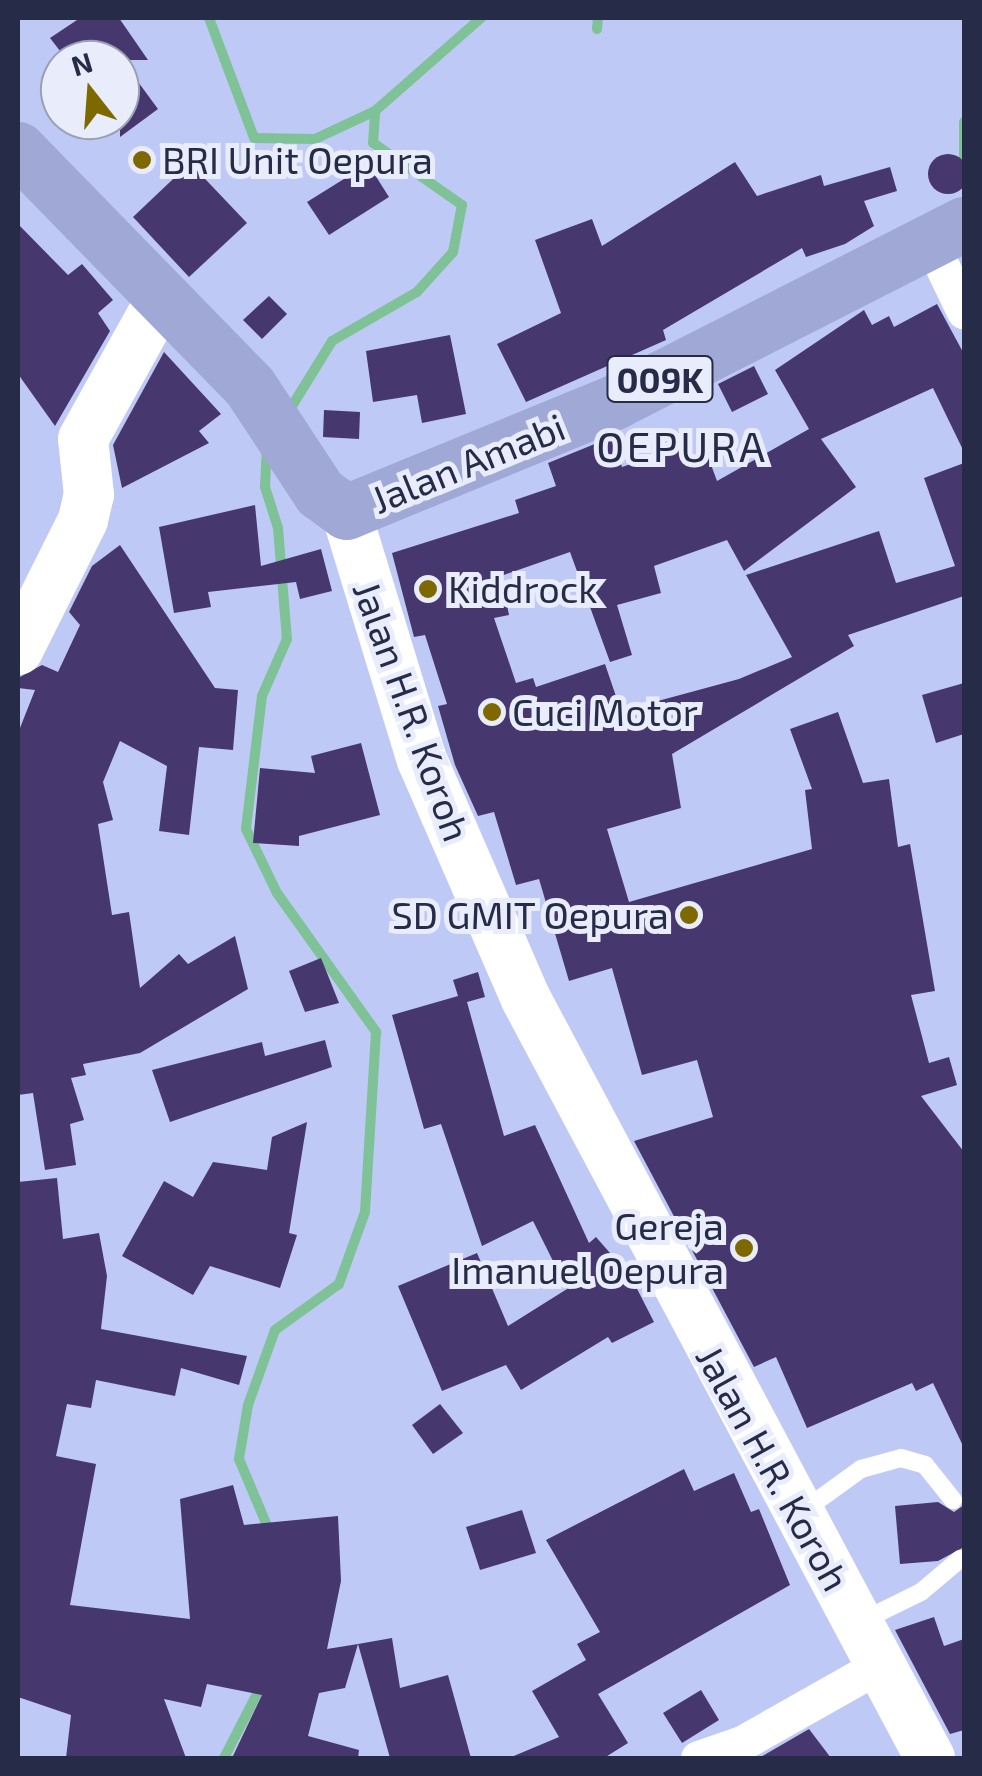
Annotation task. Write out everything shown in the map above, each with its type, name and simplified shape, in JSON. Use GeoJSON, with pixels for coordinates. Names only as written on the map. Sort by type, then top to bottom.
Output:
{"type":"FeatureCollection","features":[{"type":"Feature","properties":{"kind":"main road"},"geometry":{"type":"LineString","coordinates":[[18,150],[250,387],[294,456],[346,512]]}},
{"type":"Feature","properties":{"kind":"main road","name":"Jalan Amabi"},"geometry":{"type":"LineString","coordinates":[[346,512],[599,408],[948,234]]}},
{"type":"Feature","properties":{"kind":"main road"},"geometry":{"type":"LineString","coordinates":[[18,650],[83,520],[89,495],[83,438],[162,297]]}},
{"type":"Feature","properties":{"kind":"main road","name":"Jalan H.R. Koroh"},"geometry":{"type":"LineString","coordinates":[[346,512],[422,760],[526,999],[930,1758]]}},
{"type":"Feature","properties":{"kind":"street"},"geometry":{"type":"LineString","coordinates":[[948,234],[964,312]]}},
{"type":"Feature","properties":{"kind":"street"},"geometry":{"type":"LineString","coordinates":[[698,1758],[742,1743],[869,1644]]}},
{"type":"Feature","properties":{"kind":"lane"},"geometry":{"type":"LineString","coordinates":[[798,1514],[861,1469],[901,1458],[925,1465],[952,1500]]}},
{"type":"Feature","properties":{"kind":"lane"},"geometry":{"type":"LineString","coordinates":[[869,1644],[960,1559]]}},
{"type":"Feature","properties":{"kind":"building"},"geometry":{"type":"Polygon","coordinates":[[[80,18],[119,18],[134,40],[52,40],[80,18]]]}},
{"type":"Feature","properties":{"kind":"building"},"geometry":{"type":"Polygon","coordinates":[[[140,84],[158,109],[140,122],[140,84]]]}},
{"type":"Feature","properties":{"kind":"building"},"geometry":{"type":"Polygon","coordinates":[[[948,154],[962,160],[968,174],[962,188],[948,194],[934,188],[928,174],[934,160],[948,154]]]}},
{"type":"Feature","properties":{"kind":"building"},"geometry":{"type":"Polygon","coordinates":[[[735,162],[757,196],[821,175],[824,186],[890,167],[897,191],[864,201],[874,226],[845,244],[806,257],[802,248],[663,330],[666,340],[526,402],[497,344],[561,313],[535,240],[592,219],[602,246],[735,162]]]}},
{"type":"Feature","properties":{"kind":"building"},"geometry":{"type":"Polygon","coordinates":[[[190,163],[247,223],[189,277],[133,217],[190,163]]]}},
{"type":"Feature","properties":{"kind":"building"},"geometry":{"type":"Polygon","coordinates":[[[368,164],[389,197],[329,235],[307,202],[368,164]]]}},
{"type":"Feature","properties":{"kind":"building"},"geometry":{"type":"Polygon","coordinates":[[[18,224],[68,275],[82,264],[113,300],[98,313],[110,331],[55,426],[18,374],[18,224]]]}},
{"type":"Feature","properties":{"kind":"building"},"geometry":{"type":"Polygon","coordinates":[[[269,296],[287,314],[262,339],[243,320],[269,296]]]}},
{"type":"Feature","properties":{"kind":"building"},"geometry":{"type":"Polygon","coordinates":[[[937,304],[964,354],[964,452],[933,388],[821,439],[856,487],[744,571],[727,540],[654,566],[661,593],[617,605],[632,655],[610,662],[570,552],[501,576],[509,615],[494,618],[516,683],[533,678],[536,687],[605,664],[621,711],[739,679],[792,657],[746,575],[879,531],[896,583],[955,566],[924,478],[964,463],[964,596],[848,635],[854,646],[672,754],[681,808],[607,829],[629,902],[812,849],[805,790],[812,789],[790,729],[838,712],[863,783],[889,779],[898,847],[910,844],[935,991],[911,995],[929,1063],[949,1057],[957,1085],[921,1096],[964,1152],[964,1448],[933,1383],[916,1391],[912,1383],[807,1428],[776,1357],[754,1367],[634,1141],[713,1117],[697,1060],[642,1075],[612,968],[569,981],[539,879],[516,885],[494,812],[478,816],[455,765],[438,706],[447,704],[425,635],[414,637],[392,553],[519,513],[515,500],[556,486],[548,463],[612,437],[622,467],[682,446],[686,458],[706,451],[717,481],[809,429],[775,370],[864,310],[872,325],[889,316],[894,327],[937,304]]]}},
{"type":"Feature","properties":{"kind":"building"},"geometry":{"type":"Polygon","coordinates":[[[450,335],[466,414],[422,423],[417,395],[373,402],[366,351],[450,335]]]}},
{"type":"Feature","properties":{"kind":"building"},"geometry":{"type":"Polygon","coordinates":[[[164,352],[221,414],[199,431],[209,443],[122,488],[113,445],[164,352]]]}},
{"type":"Feature","properties":{"kind":"building"},"geometry":{"type":"Polygon","coordinates":[[[754,366],[768,394],[732,412],[718,384],[754,366]]]}},
{"type":"Feature","properties":{"kind":"building"},"geometry":{"type":"Polygon","coordinates":[[[324,410],[360,412],[359,439],[323,437],[324,410]]]}},
{"type":"Feature","properties":{"kind":"building"},"geometry":{"type":"Polygon","coordinates":[[[255,505],[261,566],[321,549],[332,591],[300,599],[296,582],[208,592],[211,607],[174,613],[159,527],[255,505]]]}},
{"type":"Feature","properties":{"kind":"building"},"geometry":{"type":"Polygon","coordinates":[[[120,545],[215,688],[238,690],[233,750],[199,747],[189,835],[159,831],[167,766],[120,741],[103,782],[113,820],[98,824],[112,915],[129,912],[140,988],[179,954],[188,964],[235,936],[248,989],[140,1053],[83,1064],[86,1075],[71,1078],[84,1120],[70,1124],[76,1165],[45,1170],[33,1093],[18,1095],[18,733],[35,690],[18,688],[18,678],[42,665],[58,672],[80,625],[69,612],[92,566],[120,545]]]}},
{"type":"Feature","properties":{"kind":"building"},"geometry":{"type":"Polygon","coordinates":[[[964,683],[964,734],[936,743],[922,695],[964,683]]]}},
{"type":"Feature","properties":{"kind":"building"},"geometry":{"type":"Polygon","coordinates":[[[361,743],[380,815],[299,836],[299,846],[253,843],[260,768],[315,773],[311,756],[361,743]]]}},
{"type":"Feature","properties":{"kind":"building"},"geometry":{"type":"Polygon","coordinates":[[[321,958],[339,1003],[305,1012],[289,971],[321,958]]]}},
{"type":"Feature","properties":{"kind":"building"},"geometry":{"type":"Polygon","coordinates":[[[478,972],[485,997],[467,1002],[504,1136],[535,1125],[589,1243],[596,1237],[631,1277],[654,1322],[612,1343],[608,1337],[521,1390],[506,1365],[442,1391],[398,1286],[477,1253],[508,1326],[567,1289],[533,1221],[482,1246],[441,1124],[424,1129],[392,1015],[458,996],[453,980],[478,972]]]}},
{"type":"Feature","properties":{"kind":"building"},"geometry":{"type":"Polygon","coordinates":[[[325,1040],[332,1067],[170,1122],[152,1070],[262,1042],[265,1056],[325,1040]]]}},
{"type":"Feature","properties":{"kind":"building"},"geometry":{"type":"Polygon","coordinates":[[[307,1122],[289,1233],[297,1235],[280,1288],[210,1266],[193,1295],[122,1256],[164,1181],[193,1197],[213,1162],[267,1170],[272,1137],[307,1122]]]}},
{"type":"Feature","properties":{"kind":"building"},"geometry":{"type":"Polygon","coordinates":[[[57,1178],[63,1239],[99,1233],[107,1276],[101,1329],[247,1356],[239,1385],[181,1368],[175,1396],[96,1380],[91,1408],[67,1404],[56,1456],[96,1464],[70,1605],[190,1619],[180,1499],[233,1485],[244,1525],[338,1516],[341,1581],[327,1649],[358,1644],[345,1688],[319,1693],[308,1736],[359,1750],[358,1758],[232,1758],[262,1695],[207,1684],[201,1707],[164,1699],[186,1758],[66,1758],[71,1715],[18,1697],[18,1182],[57,1178]]]}},
{"type":"Feature","properties":{"kind":"building"},"geometry":{"type":"Polygon","coordinates":[[[440,1404],[463,1433],[433,1454],[412,1425],[440,1404]]]}},
{"type":"Feature","properties":{"kind":"building"},"geometry":{"type":"Polygon","coordinates":[[[684,1469],[694,1491],[734,1473],[751,1512],[759,1509],[790,1585],[598,1694],[628,1743],[604,1758],[509,1758],[559,1737],[532,1691],[586,1660],[577,1644],[600,1632],[546,1540],[684,1469]]]}},
{"type":"Feature","properties":{"kind":"building"},"geometry":{"type":"Polygon","coordinates":[[[938,1502],[954,1512],[964,1505],[964,1547],[938,1561],[900,1564],[895,1506],[938,1502]]]}},
{"type":"Feature","properties":{"kind":"building"},"geometry":{"type":"Polygon","coordinates":[[[522,1510],[536,1553],[480,1570],[466,1527],[522,1510]]]}},
{"type":"Feature","properties":{"kind":"building"},"geometry":{"type":"Polygon","coordinates":[[[934,1617],[944,1646],[964,1639],[964,1730],[950,1734],[895,1630],[934,1617]]]}},
{"type":"Feature","properties":{"kind":"building"},"geometry":{"type":"Polygon","coordinates":[[[392,1638],[400,1688],[448,1675],[471,1758],[390,1758],[358,1644],[392,1638]]]}},
{"type":"Feature","properties":{"kind":"building"},"geometry":{"type":"Polygon","coordinates":[[[701,1690],[719,1720],[682,1743],[663,1713],[701,1690]]]}},
{"type":"Feature","properties":{"kind":"building"},"geometry":{"type":"Polygon","coordinates":[[[809,1729],[831,1758],[759,1758],[809,1729]]]}},
{"type":"Feature","properties":{"kind":"waterway"},"geometry":{"type":"LineString","coordinates":[[209,18],[254,138],[315,139],[375,111]]}},
{"type":"Feature","properties":{"kind":"waterway"},"geometry":{"type":"LineString","coordinates":[[287,414],[332,341],[417,292],[453,252],[462,205],[373,143],[375,111],[481,18]]}},
{"type":"Feature","properties":{"kind":"waterway"},"geometry":{"type":"LineString","coordinates":[[597,29],[598,18]]}},
{"type":"Feature","properties":{"kind":"waterway"},"geometry":{"type":"LineString","coordinates":[[964,122],[964,158]]}},
{"type":"Feature","properties":{"kind":"waterway"},"geometry":{"type":"LineString","coordinates":[[267,446],[265,487],[278,528],[287,639],[262,696],[246,829],[277,893],[376,1032],[365,1212],[339,1284],[275,1330],[248,1405],[239,1459],[271,1535]]}},
{"type":"Feature","properties":{"kind":"waterway"},"geometry":{"type":"LineString","coordinates":[[224,1758],[261,1686]]}},
{"type":"Feature","properties":{"kind":"place","name":"BRI Unit Oepura"},"geometry":{"type":"Point","coordinates":[142,160]}},
{"type":"Feature","properties":{"kind":"place","name":"Kiddrock"},"geometry":{"type":"Point","coordinates":[428,589]}},
{"type":"Feature","properties":{"kind":"place","name":"Cuci Motor"},"geometry":{"type":"Point","coordinates":[492,712]}},
{"type":"Feature","properties":{"kind":"place","name":"SD GMIT Oepura"},"geometry":{"type":"Point","coordinates":[689,915]}},
{"type":"Feature","properties":{"kind":"place","name":"Gereja Imanuel Oepura"},"geometry":{"type":"Point","coordinates":[744,1248]}},
{"type":"Feature","properties":{"kind":"district","name":"OEPURA"},"geometry":{"type":"Point","coordinates":[682,445]}}]}
